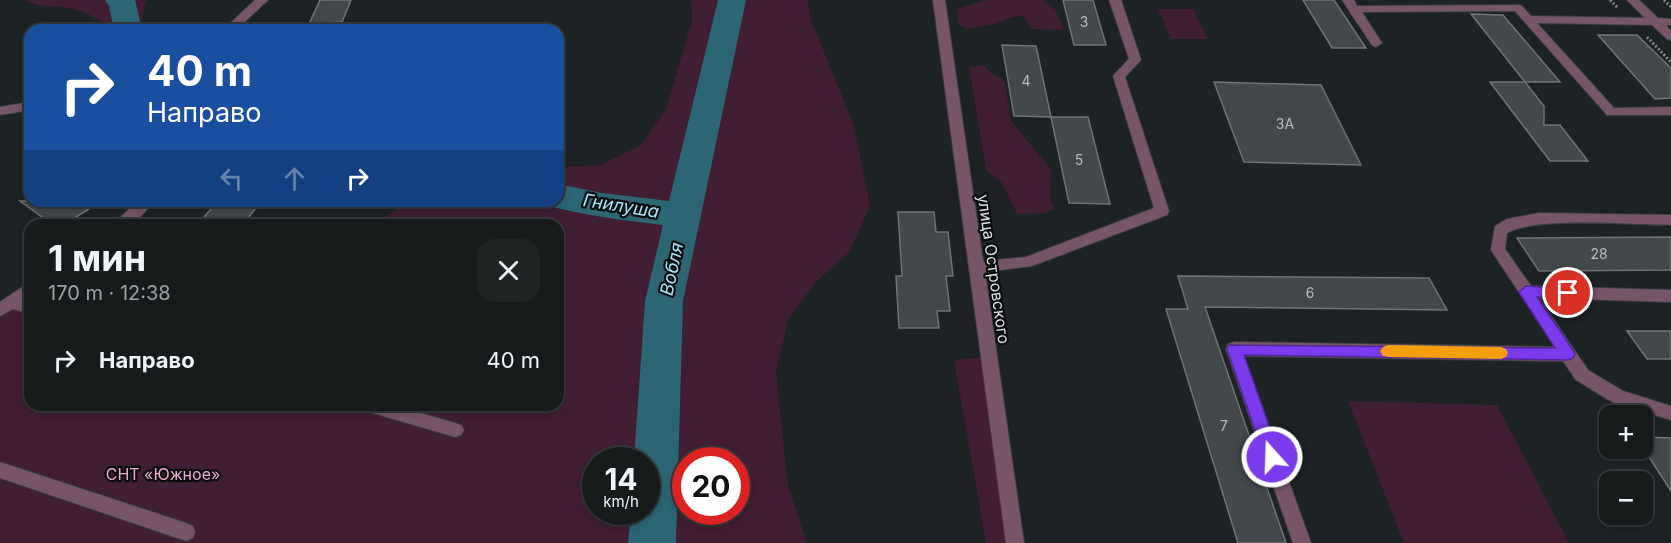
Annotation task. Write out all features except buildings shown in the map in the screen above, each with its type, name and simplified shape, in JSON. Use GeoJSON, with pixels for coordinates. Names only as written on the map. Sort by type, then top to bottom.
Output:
{"type":"FeatureCollection","features":[{"type":"Feature","properties":{"kind":"street"},"geometry":{"type":"LineString","coordinates":[[236,24],[262,0]]}},
{"type":"Feature","properties":{"kind":"street","name":"улица Островского"},"geometry":{"type":"LineString","coordinates":[[939,0],[1015,543]]}},
{"type":"Feature","properties":{"kind":"street"},"geometry":{"type":"LineString","coordinates":[[975,268],[1027,262],[1162,211],[1119,76],[1135,60],[1115,0]]}},
{"type":"Feature","properties":{"kind":"street"},"geometry":{"type":"LineString","coordinates":[[1633,0],[1671,37]]}},
{"type":"Feature","properties":{"kind":"street"},"geometry":{"type":"LineString","coordinates":[[1351,4],[1515,4],[1611,112],[1671,111]]}},
{"type":"Feature","properties":{"kind":"street"},"geometry":{"type":"LineString","coordinates":[[1351,4],[1376,43]]}},
{"type":"Feature","properties":{"kind":"street"},"geometry":{"type":"LineString","coordinates":[[1527,19],[1671,22]]}},
{"type":"Feature","properties":{"kind":"street"},"geometry":{"type":"LineString","coordinates":[[0,111],[24,107]]}},
{"type":"Feature","properties":{"kind":"street"},"geometry":{"type":"LineString","coordinates":[[127,219],[140,207]]}},
{"type":"Feature","properties":{"kind":"street"},"geometry":{"type":"LineString","coordinates":[[1671,219],[1539,218],[1512,223],[1500,230],[1498,250],[1582,375],[1618,397],[1671,413]]}},
{"type":"Feature","properties":{"kind":"street"},"geometry":{"type":"LineString","coordinates":[[5,306],[24,292]]}},
{"type":"Feature","properties":{"kind":"street"},"geometry":{"type":"LineString","coordinates":[[1526,292],[1671,296]]}},
{"type":"Feature","properties":{"kind":"street"},"geometry":{"type":"LineString","coordinates":[[5,306],[24,308]]}},
{"type":"Feature","properties":{"kind":"street"},"geometry":{"type":"LineString","coordinates":[[1302,543],[1234,349],[1568,354]]}},
{"type":"Feature","properties":{"kind":"street"},"geometry":{"type":"LineString","coordinates":[[390,411],[455,430]]}},
{"type":"Feature","properties":{"kind":"street"},"geometry":{"type":"LineString","coordinates":[[0,470],[186,532]]}},
{"type":"Feature","properties":{"kind":"path"},"geometry":{"type":"LineString","coordinates":[[1664,0],[1671,7]]}},
{"type":"Feature","properties":{"kind":"green space"},"geometry":{"type":"Polygon","coordinates":[[[26,0],[146,0],[140,24],[104,24],[79,11],[31,3],[26,0]]]}},
{"type":"Feature","properties":{"kind":"green space","name":"СНТ «Южное»"},"geometry":{"type":"Polygon","coordinates":[[[691,0],[807,0],[812,22],[854,126],[870,206],[850,251],[816,282],[788,320],[776,372],[788,486],[807,543],[0,543],[0,316],[24,300],[24,411],[564,411],[564,219],[384,219],[400,207],[564,207],[564,167],[600,165],[640,146],[666,110],[692,21],[691,0]]]}},
{"type":"Feature","properties":{"kind":"green space"},"geometry":{"type":"Polygon","coordinates":[[[985,0],[1043,0],[1055,10],[1065,30],[1032,29],[1022,15],[968,29],[958,24],[957,9],[985,0]]]}},
{"type":"Feature","properties":{"kind":"green space"},"geometry":{"type":"Polygon","coordinates":[[[1158,9],[1193,9],[1208,39],[1171,39],[1158,9]]]}},
{"type":"Feature","properties":{"kind":"green space"},"geometry":{"type":"Polygon","coordinates":[[[984,65],[994,76],[1001,77],[1005,83],[1011,121],[1051,169],[1050,197],[1054,210],[1045,213],[1017,214],[1002,183],[986,170],[969,68],[984,65]]]}},
{"type":"Feature","properties":{"kind":"green space"},"geometry":{"type":"Polygon","coordinates":[[[981,357],[1006,543],[986,543],[954,360],[981,357]]]}},
{"type":"Feature","properties":{"kind":"green space"},"geometry":{"type":"Polygon","coordinates":[[[1348,401],[1497,405],[1569,543],[1404,543],[1348,401]]]}},
{"type":"Feature","properties":{"kind":"waterway","name":"Гнилуша"},"geometry":{"type":"LineString","coordinates":[[119,0],[122,1],[127,24]]}},
{"type":"Feature","properties":{"kind":"waterway","name":"Вобля"},"geometry":{"type":"LineString","coordinates":[[652,543],[664,301],[732,0]]}},
{"type":"Feature","properties":{"kind":"waterway","name":"Гнилуша"},"geometry":{"type":"LineString","coordinates":[[564,197],[602,205],[683,215]]}},
{"type":"Feature","properties":{"kind":"slow traffic"},"geometry":{"type":"LineString","coordinates":[[1388,351],[1501,353]]}},
{"type":"Feature","properties":{"kind":"route"},"geometry":{"type":"LineString","coordinates":[[1272,457],[1234,349],[1568,354],[1526,292],[1568,293]]}}]}
